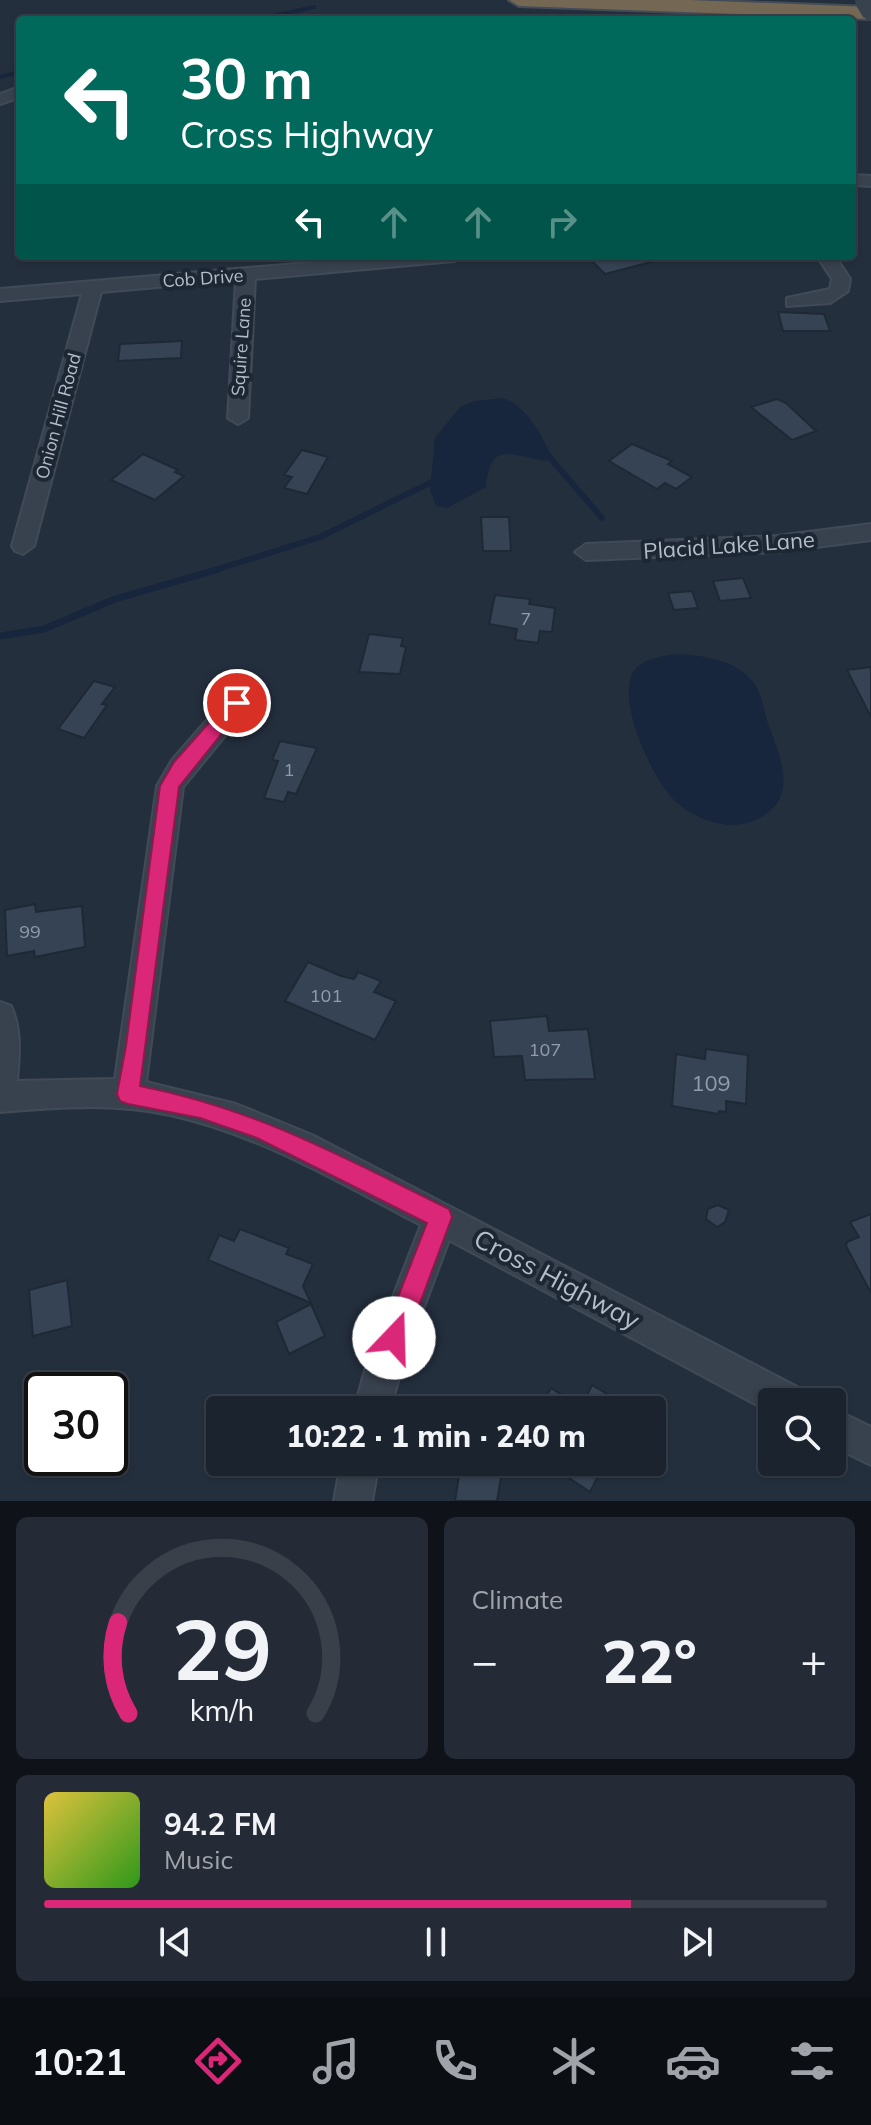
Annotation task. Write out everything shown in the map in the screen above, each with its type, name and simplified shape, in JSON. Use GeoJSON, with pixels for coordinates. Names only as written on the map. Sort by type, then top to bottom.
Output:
{"type":"FeatureCollection","features":[{"type":"Feature","properties":{"kind":"highway"},"geometry":{"type":"LineString","coordinates":[[519,0],[871,13]]}},
{"type":"Feature","properties":{"kind":"highway"},"geometry":{"type":"LineString","coordinates":[[747,0],[871,5]]}},
{"type":"Feature","properties":{"kind":"street"},"geometry":{"type":"LineString","coordinates":[[863,0],[871,13]]}},
{"type":"Feature","properties":{"kind":"street","name":"Cob Drive"},"geometry":{"type":"LineString","coordinates":[[0,295],[410,260]]}},
{"type":"Feature","properties":{"kind":"street"},"geometry":{"type":"LineString","coordinates":[[794,302],[830,297],[839,291],[841,279],[829,260]]}},
{"type":"Feature","properties":{"kind":"street","name":"Squire Lane"},"geometry":{"type":"LineString","coordinates":[[238,418],[246,275]]}},
{"type":"Feature","properties":{"kind":"street","name":"Onion Hill Road"},"geometry":{"type":"LineString","coordinates":[[23,546],[93,287]]}},
{"type":"Feature","properties":{"kind":"street","name":"Placid Lake Lane"},"geometry":{"type":"LineString","coordinates":[[586,552],[734,547],[871,532]]}},
{"type":"Feature","properties":{"kind":"street"},"geometry":{"type":"LineString","coordinates":[[128,1094],[137,1046],[170,786],[181,767],[237,703]]}},
{"type":"Feature","properties":{"kind":"street"},"geometry":{"type":"LineString","coordinates":[[0,1016],[4,1046],[0,1095]]}},
{"type":"Feature","properties":{"kind":"street","name":"Cross Highway"},"geometry":{"type":"LineString","coordinates":[[0,1095],[128,1094],[200,1108],[262,1129],[441,1217],[762,1388]]}},
{"type":"Feature","properties":{"kind":"street"},"geometry":{"type":"LineString","coordinates":[[376,1396],[385,1363],[441,1217]]}},
{"type":"Feature","properties":{"kind":"street"},"geometry":{"type":"LineString","coordinates":[[846,1434],[871,1447]]}},
{"type":"Feature","properties":{"kind":"street"},"geometry":{"type":"LineString","coordinates":[[353,1501],[357,1476]]}},
{"type":"Feature","properties":{"kind":"water"},"geometry":{"type":"Polygon","coordinates":[[[502,398],[526,414],[551,456],[547,461],[505,454],[498,456],[488,472],[486,487],[447,508],[436,506],[430,490],[435,438],[460,407],[474,401],[502,398]]]}},
{"type":"Feature","properties":{"kind":"water"},"geometry":{"type":"Polygon","coordinates":[[[677,654],[729,664],[746,675],[757,688],[783,772],[780,797],[763,816],[747,823],[728,825],[689,812],[665,790],[646,756],[632,715],[630,679],[641,664],[677,654]]]}},
{"type":"Feature","properties":{"kind":"building"},"geometry":{"type":"Polygon","coordinates":[[[591,260],[651,260],[651,262],[605,274],[591,260]]]}},
{"type":"Feature","properties":{"kind":"building"},"geometry":{"type":"Polygon","coordinates":[[[778,312],[824,314],[830,331],[783,331],[778,312]]]}},
{"type":"Feature","properties":{"kind":"building"},"geometry":{"type":"Polygon","coordinates":[[[182,341],[181,358],[118,361],[120,344],[182,341]]]}},
{"type":"Feature","properties":{"kind":"building"},"geometry":{"type":"Polygon","coordinates":[[[777,399],[786,403],[816,431],[792,440],[751,407],[777,399]]]}},
{"type":"Feature","properties":{"kind":"building"},"geometry":{"type":"Polygon","coordinates":[[[632,444],[672,461],[668,464],[692,477],[676,489],[665,483],[657,489],[609,461],[632,444]]]}},
{"type":"Feature","properties":{"kind":"building"},"geometry":{"type":"Polygon","coordinates":[[[302,450],[328,457],[307,494],[284,488],[292,477],[284,475],[302,450]]]}},
{"type":"Feature","properties":{"kind":"building"},"geometry":{"type":"Polygon","coordinates":[[[143,454],[178,470],[175,472],[184,476],[155,500],[111,480],[143,454]]]}},
{"type":"Feature","properties":{"kind":"building"},"geometry":{"type":"Polygon","coordinates":[[[481,517],[509,517],[511,551],[483,551],[481,517]]]}},
{"type":"Feature","properties":{"kind":"building"},"geometry":{"type":"Polygon","coordinates":[[[743,578],[751,598],[720,601],[713,581],[743,578]]]}},
{"type":"Feature","properties":{"kind":"building"},"geometry":{"type":"Polygon","coordinates":[[[692,591],[698,608],[674,610],[668,593],[692,591]]]}},
{"type":"Feature","properties":{"kind":"building"},"geometry":{"type":"Polygon","coordinates":[[[495,595],[530,599],[529,604],[555,608],[552,632],[540,631],[538,643],[515,640],[517,629],[489,624],[495,595]]]}},
{"type":"Feature","properties":{"kind":"building"},"geometry":{"type":"Polygon","coordinates":[[[369,634],[403,638],[401,646],[406,647],[400,674],[359,672],[369,634]]]}},
{"type":"Feature","properties":{"kind":"building"},"geometry":{"type":"Polygon","coordinates":[[[871,667],[871,717],[847,670],[871,667]]]}},
{"type":"Feature","properties":{"kind":"building"},"geometry":{"type":"Polygon","coordinates":[[[94,681],[115,687],[102,704],[107,705],[84,738],[58,729],[94,681]]]}},
{"type":"Feature","properties":{"kind":"building"},"geometry":{"type":"Polygon","coordinates":[[[280,741],[317,748],[296,794],[288,792],[284,802],[264,798],[278,761],[272,760],[280,741]]]}},
{"type":"Feature","properties":{"kind":"building"},"geometry":{"type":"Polygon","coordinates":[[[35,904],[36,912],[82,906],[85,947],[35,957],[34,951],[7,956],[5,910],[35,904]]]}},
{"type":"Feature","properties":{"kind":"building"},"geometry":{"type":"Polygon","coordinates":[[[308,962],[341,976],[354,979],[358,972],[381,981],[374,992],[396,1001],[375,1040],[285,1001],[308,962]]]}},
{"type":"Feature","properties":{"kind":"building"},"geometry":{"type":"Polygon","coordinates":[[[547,1016],[549,1031],[588,1029],[595,1079],[525,1080],[522,1056],[494,1057],[490,1021],[547,1016]]]}},
{"type":"Feature","properties":{"kind":"building"},"geometry":{"type":"Polygon","coordinates":[[[706,1049],[748,1055],[746,1104],[726,1101],[726,1112],[719,1111],[718,1114],[672,1106],[676,1054],[705,1059],[706,1049]]]}},
{"type":"Feature","properties":{"kind":"building"},"geometry":{"type":"Polygon","coordinates":[[[718,1205],[729,1210],[725,1222],[717,1227],[706,1219],[708,1209],[718,1205]]]}},
{"type":"Feature","properties":{"kind":"building"},"geometry":{"type":"Polygon","coordinates":[[[871,1214],[871,1293],[846,1246],[847,1242],[859,1237],[850,1222],[871,1214]]]}},
{"type":"Feature","properties":{"kind":"building"},"geometry":{"type":"Polygon","coordinates":[[[240,1229],[289,1248],[286,1254],[313,1264],[303,1286],[311,1303],[208,1260],[219,1235],[234,1241],[240,1229]]]}},
{"type":"Feature","properties":{"kind":"building"},"geometry":{"type":"Polygon","coordinates":[[[67,1280],[72,1326],[33,1336],[29,1290],[67,1280]]]}},
{"type":"Feature","properties":{"kind":"building"},"geometry":{"type":"Polygon","coordinates":[[[311,1304],[325,1336],[289,1354],[276,1322],[311,1304]]]}},
{"type":"Feature","properties":{"kind":"building"},"geometry":{"type":"Polygon","coordinates":[[[592,1385],[610,1396],[586,1396],[592,1385]]]}},
{"type":"Feature","properties":{"kind":"building"},"geometry":{"type":"Polygon","coordinates":[[[551,1388],[564,1396],[547,1396],[551,1388]]]}},
{"type":"Feature","properties":{"kind":"building"},"geometry":{"type":"Polygon","coordinates":[[[459,1476],[501,1476],[497,1501],[455,1501],[459,1476]]]}},
{"type":"Feature","properties":{"kind":"building"},"geometry":{"type":"Polygon","coordinates":[[[566,1476],[598,1476],[590,1492],[566,1476]]]}},
{"type":"Feature","properties":{"kind":"waterway"},"geometry":{"type":"LineString","coordinates":[[273,16],[314,7]]}},
{"type":"Feature","properties":{"kind":"waterway"},"geometry":{"type":"LineString","coordinates":[[0,77],[16,73]]}},
{"type":"Feature","properties":{"kind":"waterway"},"geometry":{"type":"LineString","coordinates":[[546,453],[602,518]]}},
{"type":"Feature","properties":{"kind":"waterway"},"geometry":{"type":"LineString","coordinates":[[209,572],[320,537],[440,478]]}},
{"type":"Feature","properties":{"kind":"waterway"},"geometry":{"type":"LineString","coordinates":[[0,636],[44,629],[115,599],[216,570]]}},
{"type":"Feature","properties":{"kind":"route"},"geometry":{"type":"LineString","coordinates":[[237,703],[181,767],[170,786],[137,1046],[128,1094],[200,1108],[262,1129],[441,1217],[394,1338]]}}]}
